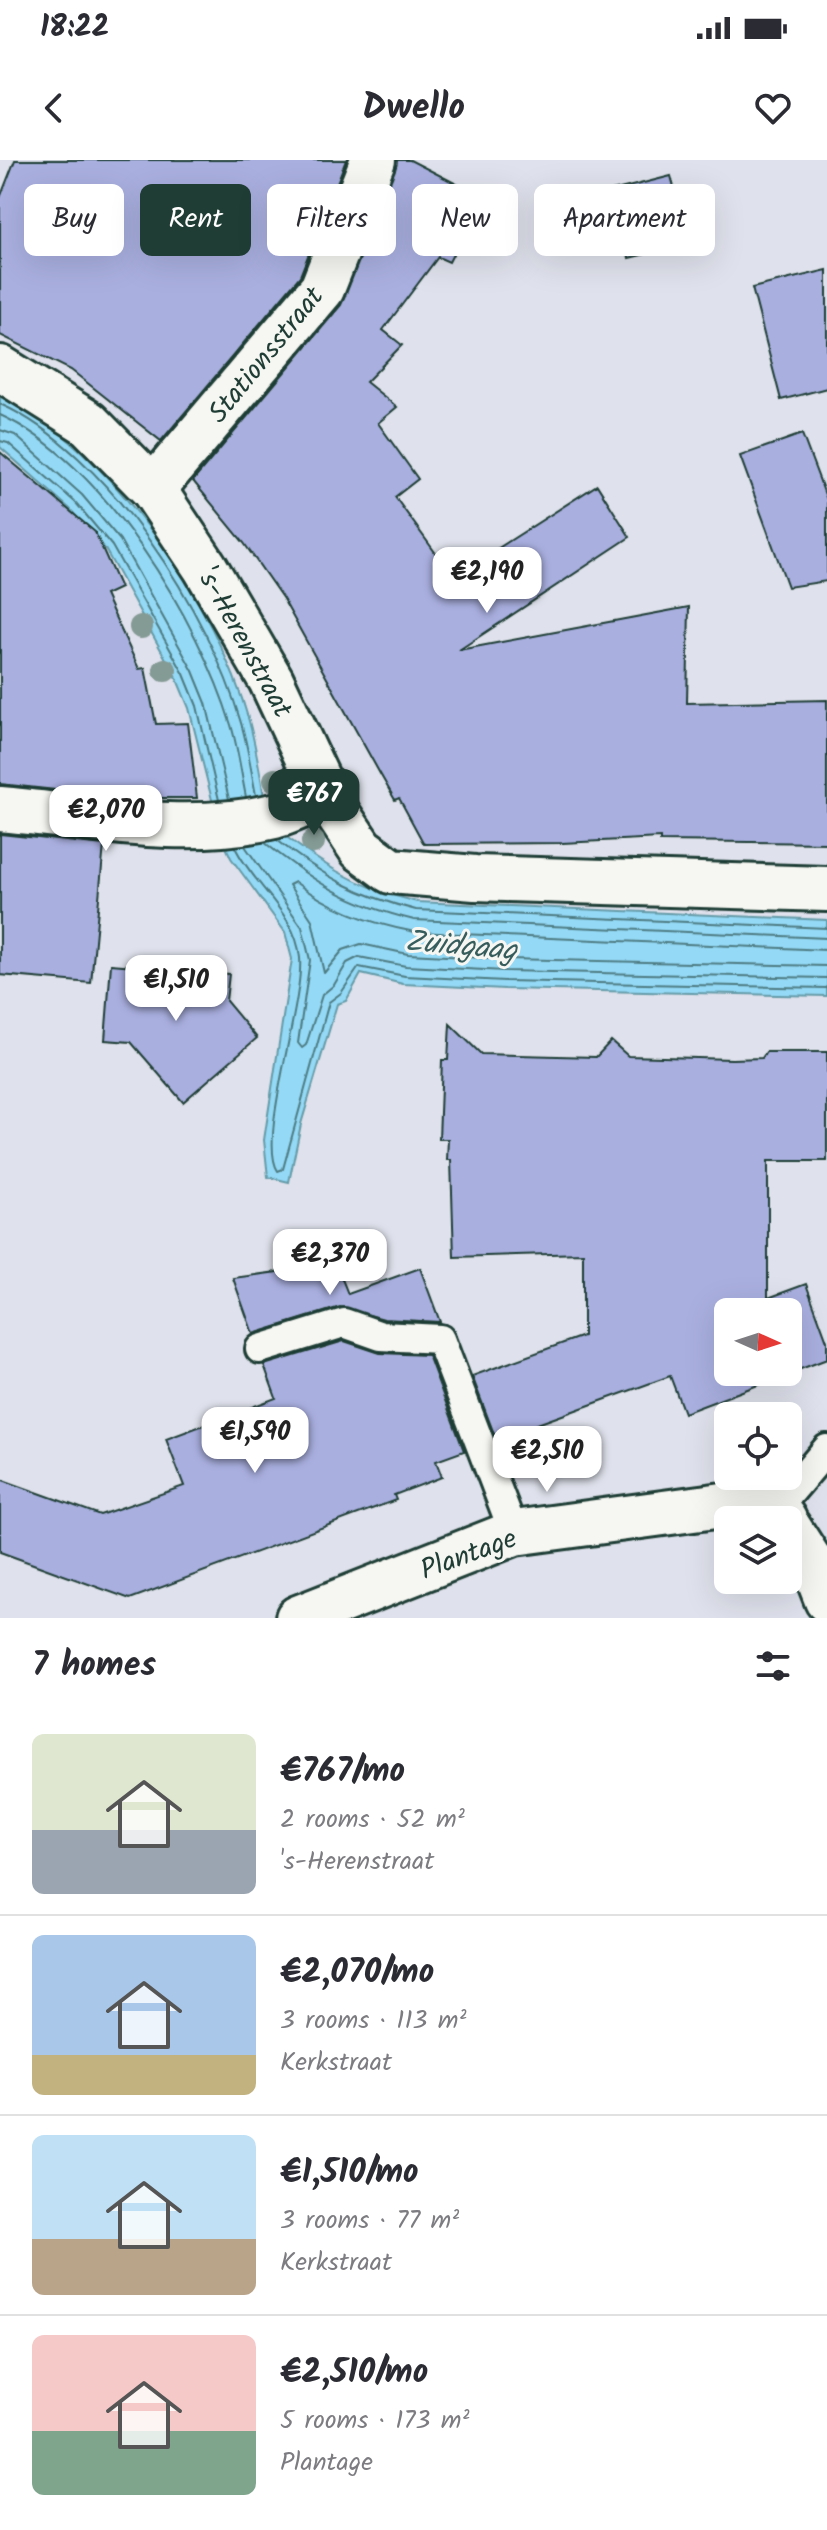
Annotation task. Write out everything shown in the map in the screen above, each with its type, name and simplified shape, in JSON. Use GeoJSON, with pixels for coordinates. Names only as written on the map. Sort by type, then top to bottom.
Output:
{"type":"FeatureCollection","features":[{"type":"Feature","properties":{"kind":"street","name":"Stationsstraat"},"geometry":{"type":"LineString","coordinates":[[153,489],[322,289],[373,160]]}},
{"type":"Feature","properties":{"kind":"street","name":"'s-Herenstraat"},"geometry":{"type":"LineString","coordinates":[[0,368],[88,423],[153,489],[205,567],[271,680],[325,795],[361,849],[391,871],[475,878],[827,889]]}},
{"type":"Feature","properties":{"kind":"street"},"geometry":{"type":"LineString","coordinates":[[0,809],[178,826],[215,825],[276,816],[325,795]]}},
{"type":"Feature","properties":{"kind":"street","name":"Plantage"},"geometry":{"type":"LineString","coordinates":[[298,1618],[514,1533],[714,1506]]}},
{"type":"Feature","properties":{"kind":"street"},"geometry":{"type":"LineString","coordinates":[[802,1548],[815,1569],[827,1600]]}},
{"type":"Feature","properties":{"kind":"lane"},"geometry":{"type":"LineString","coordinates":[[260,1349],[344,1323],[381,1336],[440,1339],[514,1533]]}},
{"type":"Feature","properties":{"kind":"lane"},"geometry":{"type":"LineString","coordinates":[[791,1506],[827,1449]]}},
{"type":"Feature","properties":{"kind":"water","name":"Zuidgaag"},"geometry":{"type":"Polygon","coordinates":[[[0,395],[41,419],[81,451],[119,490],[154,534],[185,581],[234,676],[258,759],[268,823],[304,850],[355,881],[417,902],[827,920],[827,996],[505,989],[403,984],[361,974],[346,1001],[337,1004],[301,1124],[289,1182],[268,1177],[264,1140],[292,959],[285,932],[231,858],[221,836],[189,708],[176,677],[105,549],[70,509],[0,447],[0,395]]]}},
{"type":"Feature","properties":{"kind":"building"},"geometry":{"type":"Polygon","coordinates":[[[15,160],[346,160],[336,184],[267,184],[267,256],[308,256],[300,276],[161,441],[71,370],[0,335],[0,198],[15,160]]]}},
{"type":"Feature","properties":{"kind":"building"},"geometry":{"type":"Polygon","coordinates":[[[397,160],[410,160],[457,184],[412,184],[412,256],[452,256],[449,262],[438,257],[383,330],[402,345],[366,382],[397,407],[378,423],[418,479],[395,497],[453,577],[597,485],[630,537],[459,650],[689,607],[687,703],[827,700],[827,843],[660,841],[660,838],[562,843],[424,844],[399,798],[395,800],[283,599],[244,543],[193,481],[341,305],[360,256],[396,256],[396,184],[388,184],[397,160]]]}},
{"type":"Feature","properties":{"kind":"building"},"geometry":{"type":"Polygon","coordinates":[[[671,176],[673,184],[640,184],[671,176]]]}},
{"type":"Feature","properties":{"kind":"building"},"geometry":{"type":"Polygon","coordinates":[[[827,270],[827,388],[781,400],[752,288],[827,270]]]}},
{"type":"Feature","properties":{"kind":"building"},"geometry":{"type":"Polygon","coordinates":[[[802,434],[827,500],[827,581],[788,587],[740,456],[802,434]]]}},
{"type":"Feature","properties":{"kind":"building"},"geometry":{"type":"Polygon","coordinates":[[[0,452],[95,532],[120,588],[105,595],[139,669],[145,668],[156,724],[188,723],[197,798],[130,798],[0,784],[0,452]]]}},
{"type":"Feature","properties":{"kind":"building"},"geometry":{"type":"Polygon","coordinates":[[[0,834],[104,845],[91,983],[0,975],[0,834]]]}},
{"type":"Feature","properties":{"kind":"building"},"geometry":{"type":"Polygon","coordinates":[[[111,964],[229,974],[226,1001],[257,1038],[183,1102],[131,1042],[105,1040],[111,964]]]}},
{"type":"Feature","properties":{"kind":"building"},"geometry":{"type":"Polygon","coordinates":[[[450,1024],[481,1054],[596,1057],[611,1041],[628,1056],[732,1059],[762,1058],[766,1052],[827,1052],[827,1161],[768,1161],[768,1298],[714,1298],[714,1386],[756,1386],[684,1413],[670,1376],[496,1439],[472,1376],[583,1336],[583,1253],[454,1257],[451,1160],[447,1160],[448,1139],[439,1139],[442,1060],[448,1060],[450,1024]]]}},
{"type":"Feature","properties":{"kind":"building"},"geometry":{"type":"Polygon","coordinates":[[[336,1264],[348,1294],[420,1268],[440,1322],[384,1319],[340,1307],[253,1334],[233,1278],[336,1264]]]}},
{"type":"Feature","properties":{"kind":"building"},"geometry":{"type":"Polygon","coordinates":[[[806,1284],[827,1341],[827,1359],[802,1368],[802,1298],[768,1298],[806,1284]]]}},
{"type":"Feature","properties":{"kind":"building"},"geometry":{"type":"Polygon","coordinates":[[[344,1341],[380,1353],[428,1355],[464,1451],[436,1461],[442,1477],[394,1495],[396,1500],[130,1599],[0,1552],[0,1479],[100,1515],[184,1486],[166,1439],[276,1398],[264,1365],[344,1341]]]}}]}
